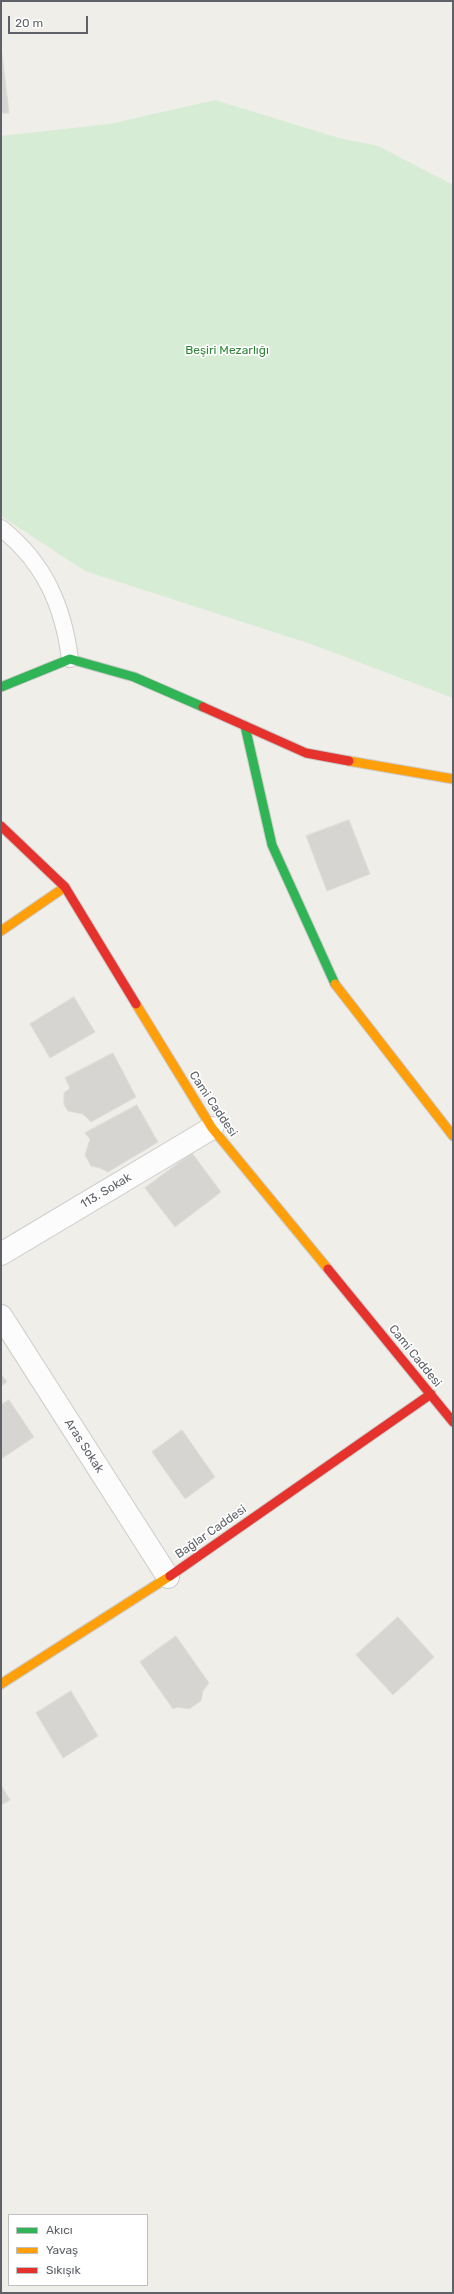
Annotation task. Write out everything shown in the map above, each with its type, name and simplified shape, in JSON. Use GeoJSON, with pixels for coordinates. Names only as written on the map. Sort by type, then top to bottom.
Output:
{"type":"FeatureCollection","features":[{"type":"Feature","properties":{"kind":"street"},"geometry":{"type":"LineString","coordinates":[[1,687],[70,659],[134,677],[306,753],[453,779]]}},
{"type":"Feature","properties":{"kind":"street"},"geometry":{"type":"LineString","coordinates":[[244,726],[272,845],[332,980],[453,1136]]}},
{"type":"Feature","properties":{"kind":"street","name":"Cami Caddesi"},"geometry":{"type":"LineString","coordinates":[[1,826],[65,887],[212,1128],[453,1422]]}},
{"type":"Feature","properties":{"kind":"street"},"geometry":{"type":"LineString","coordinates":[[1,930],[65,887]]}},
{"type":"Feature","properties":{"kind":"street","name":"113. Sokak"},"geometry":{"type":"LineString","coordinates":[[1,1254],[212,1128]]}},
{"type":"Feature","properties":{"kind":"street","name":"Aras Sokak"},"geometry":{"type":"LineString","coordinates":[[1,1316],[168,1577]]}},
{"type":"Feature","properties":{"kind":"street","name":"Bağlar Caddesi"},"geometry":{"type":"LineString","coordinates":[[1,1684],[168,1577],[431,1394]]}},
{"type":"Feature","properties":{"kind":"lane"},"geometry":{"type":"LineString","coordinates":[[1,528],[21,544],[45,578],[62,617],[70,659]]}},
{"type":"Feature","properties":{"kind":"green space","name":"Beşiri Mezarlığı"},"geometry":{"type":"Polygon","coordinates":[[[215,100],[339,138],[378,146],[453,185],[453,698],[311,644],[85,571],[1,516],[1,136],[110,124],[215,100]]]}},
{"type":"Feature","properties":{"kind":"building"},"geometry":{"type":"Polygon","coordinates":[[[2,53],[9,113],[1,113],[2,53]]]}},
{"type":"Feature","properties":{"kind":"building"},"geometry":{"type":"Polygon","coordinates":[[[349,820],[370,874],[327,891],[306,836],[349,820]]]}},
{"type":"Feature","properties":{"kind":"building"},"geometry":{"type":"Polygon","coordinates":[[[74,997],[95,1032],[50,1058],[30,1024],[74,997]]]}},
{"type":"Feature","properties":{"kind":"building"},"geometry":{"type":"Polygon","coordinates":[[[113,1053],[136,1097],[91,1122],[83,1114],[68,1111],[64,1105],[64,1093],[70,1088],[65,1078],[113,1053]]]}},
{"type":"Feature","properties":{"kind":"building"},"geometry":{"type":"Polygon","coordinates":[[[137,1105],[158,1142],[108,1172],[91,1166],[85,1155],[90,1139],[85,1133],[137,1105]]]}},
{"type":"Feature","properties":{"kind":"building"},"geometry":{"type":"Polygon","coordinates":[[[192,1153],[221,1192],[175,1227],[145,1188],[192,1153]]]}},
{"type":"Feature","properties":{"kind":"building"},"geometry":{"type":"Polygon","coordinates":[[[1,1374],[7,1382],[1,1386],[1,1374]]]}},
{"type":"Feature","properties":{"kind":"building"},"geometry":{"type":"Polygon","coordinates":[[[9,1400],[34,1437],[1,1459],[1,1405],[9,1400]]]}},
{"type":"Feature","properties":{"kind":"building"},"geometry":{"type":"Polygon","coordinates":[[[182,1430],[215,1477],[185,1499],[152,1452],[182,1430]]]}},
{"type":"Feature","properties":{"kind":"building"},"geometry":{"type":"Polygon","coordinates":[[[398,1617],[434,1657],[393,1695],[356,1655],[398,1617]]]}},
{"type":"Feature","properties":{"kind":"building"},"geometry":{"type":"Polygon","coordinates":[[[176,1636],[209,1683],[203,1691],[201,1701],[189,1709],[177,1707],[173,1709],[140,1662],[176,1636]]]}},
{"type":"Feature","properties":{"kind":"building"},"geometry":{"type":"Polygon","coordinates":[[[71,1691],[98,1736],[63,1758],[36,1713],[71,1691]]]}},
{"type":"Feature","properties":{"kind":"building"},"geometry":{"type":"Polygon","coordinates":[[[1,1785],[10,1800],[1,1805],[1,1785]]]}},
{"type":"Feature","properties":{"kind":"traffic: fast"},"geometry":{"type":"LineString","coordinates":[[1,687],[70,659],[134,677],[203,707]]}},
{"type":"Feature","properties":{"kind":"traffic: fast"},"geometry":{"type":"LineString","coordinates":[[245,726],[272,845],[335,984]]}},
{"type":"Feature","properties":{"kind":"traffic: slow"},"geometry":{"type":"LineString","coordinates":[[349,761],[453,779]]}},
{"type":"Feature","properties":{"kind":"traffic: slow"},"geometry":{"type":"LineString","coordinates":[[1,931],[65,887]]}},
{"type":"Feature","properties":{"kind":"traffic: slow"},"geometry":{"type":"LineString","coordinates":[[335,984],[453,1136]]}},
{"type":"Feature","properties":{"kind":"traffic: slow"},"geometry":{"type":"LineString","coordinates":[[136,1004],[212,1128],[328,1269]]}},
{"type":"Feature","properties":{"kind":"traffic: slow"},"geometry":{"type":"LineString","coordinates":[[1,1684],[170,1576]]}},
{"type":"Feature","properties":{"kind":"traffic: jam"},"geometry":{"type":"LineString","coordinates":[[203,707],[306,753],[349,761]]}},
{"type":"Feature","properties":{"kind":"traffic: jam"},"geometry":{"type":"LineString","coordinates":[[1,826],[65,887],[136,1004]]}},
{"type":"Feature","properties":{"kind":"traffic: jam"},"geometry":{"type":"LineString","coordinates":[[328,1269],[453,1422]]}},
{"type":"Feature","properties":{"kind":"traffic: jam"},"geometry":{"type":"LineString","coordinates":[[170,1576],[431,1394]]}}]}
